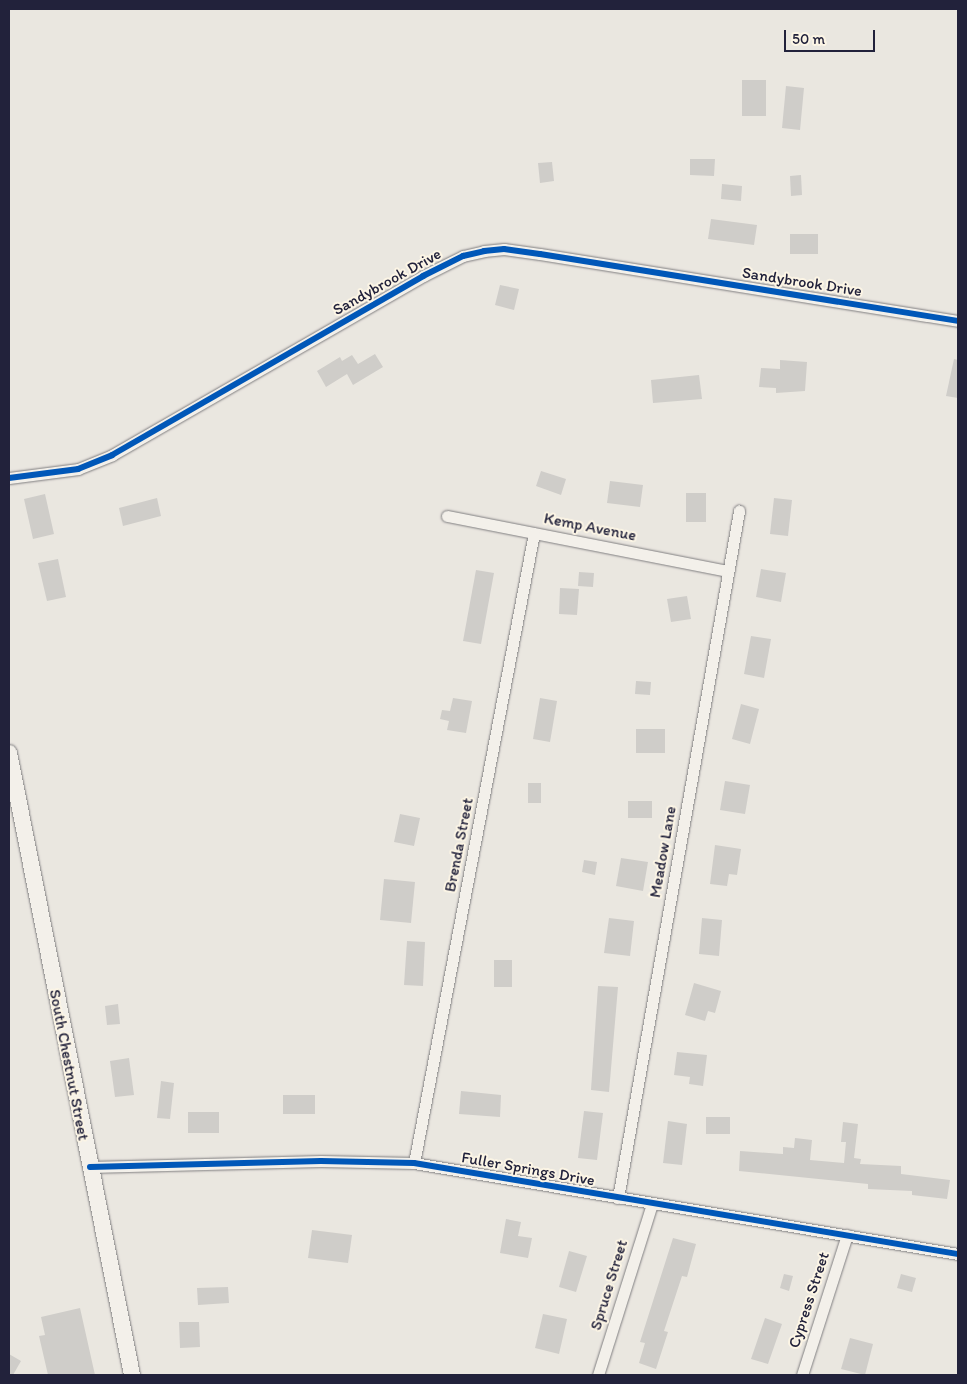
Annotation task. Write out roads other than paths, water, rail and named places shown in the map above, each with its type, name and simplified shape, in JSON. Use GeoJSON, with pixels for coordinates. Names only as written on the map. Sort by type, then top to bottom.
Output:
{"type":"FeatureCollection","features":[{"type":"Feature","properties":{"kind":"main road","name":"South Chestnut Street"},"geometry":{"type":"LineString","coordinates":[[9,753],[132,1375]]}},
{"type":"Feature","properties":{"kind":"street","name":"Sandybrook Drive"},"geometry":{"type":"LineString","coordinates":[[9,478],[78,469],[112,455],[422,276],[464,256],[484,251],[504,249],[540,254],[958,321]]}},
{"type":"Feature","properties":{"kind":"street","name":"Meadow Lane"},"geometry":{"type":"LineString","coordinates":[[618,1198],[739,511]]}},
{"type":"Feature","properties":{"kind":"street","name":"Kemp Avenue"},"geometry":{"type":"LineString","coordinates":[[447,516],[727,571]]}},
{"type":"Feature","properties":{"kind":"street","name":"Brenda Street"},"geometry":{"type":"LineString","coordinates":[[414,1163],[534,533]]}},
{"type":"Feature","properties":{"kind":"street","name":"Fuller Springs Drive"},"geometry":{"type":"LineString","coordinates":[[90,1167],[320,1160],[414,1163],[958,1254]]}},
{"type":"Feature","properties":{"kind":"street","name":"Spruce Street"},"geometry":{"type":"LineString","coordinates":[[598,1375],[652,1204]]}},
{"type":"Feature","properties":{"kind":"street","name":"Cypress Street"},"geometry":{"type":"LineString","coordinates":[[802,1375],[847,1235]]}}]}
